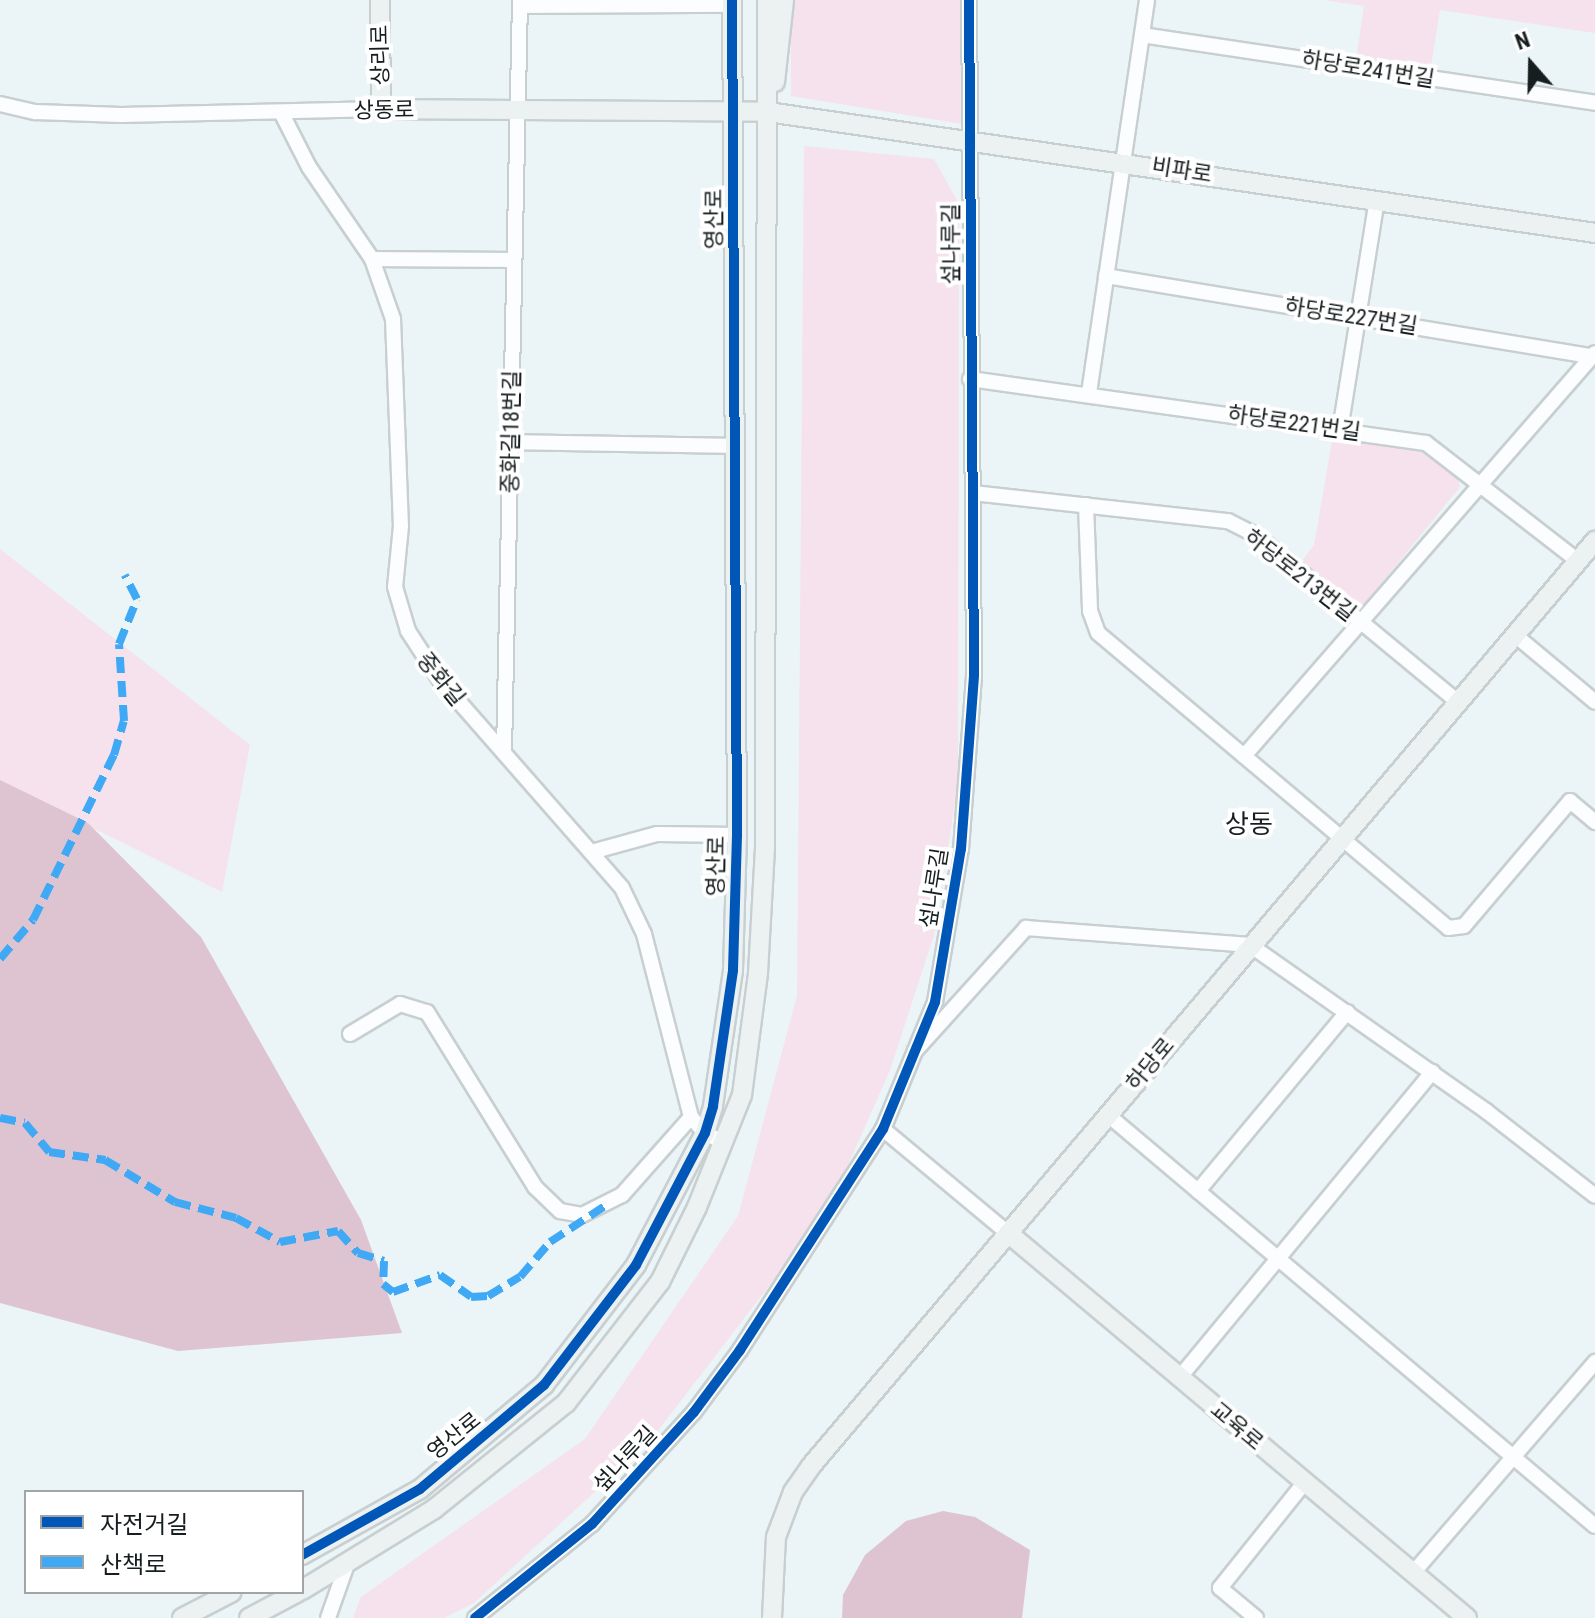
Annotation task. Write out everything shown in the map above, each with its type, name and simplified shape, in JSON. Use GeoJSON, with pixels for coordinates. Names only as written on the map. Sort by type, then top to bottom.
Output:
{"type":"FeatureCollection","features":[{"type":"Feature","properties":{"kind":"street","name":"상리로"},"geometry":{"type":"LineString","coordinates":[[380,0],[381,109]]}},
{"type":"Feature","properties":{"kind":"street","name":"영산로"},"geometry":{"type":"LineString","coordinates":[[304,1589],[346,1567],[504,1457],[566,1403],[660,1282],[725,1143],[742,1095],[751,1046],[765,846],[767,0]]}},
{"type":"Feature","properties":{"kind":"street"},"geometry":{"type":"LineString","coordinates":[[768,112],[784,38],[784,0]]}},
{"type":"Feature","properties":{"kind":"street","name":"섶나루길"},"geometry":{"type":"LineString","coordinates":[[475,1618],[563,1551],[658,1456],[740,1350],[883,1129],[911,1053],[935,1002],[961,849],[974,675],[969,0]]}},
{"type":"Feature","properties":{"kind":"street"},"geometry":{"type":"LineString","coordinates":[[1089,393],[1147,0]]}},
{"type":"Feature","properties":{"kind":"street","name":"영산로"},"geometry":{"type":"LineString","coordinates":[[304,1554],[420,1489],[544,1385],[636,1265],[705,1133],[730,1001],[737,835],[732,446],[732,2]]}},
{"type":"Feature","properties":{"kind":"street"},"geometry":{"type":"LineString","coordinates":[[520,3],[732,2]]}},
{"type":"Feature","properties":{"kind":"street","name":"중화길18번길"},"geometry":{"type":"LineString","coordinates":[[504,752],[520,3]]}},
{"type":"Feature","properties":{"kind":"street","name":"하당로241번길"},"geometry":{"type":"LineString","coordinates":[[1142,35],[1595,103]]}},
{"type":"Feature","properties":{"kind":"street","name":"상동로"},"geometry":{"type":"LineString","coordinates":[[0,104],[36,112],[121,115],[282,114],[381,109],[734,109],[768,112]]}},
{"type":"Feature","properties":{"kind":"street","name":"비파로"},"geometry":{"type":"LineString","coordinates":[[768,112],[1123,161],[1595,233]]}},
{"type":"Feature","properties":{"kind":"street","name":"중화길"},"geometry":{"type":"LineString","coordinates":[[282,114],[309,167],[372,259],[393,319],[398,363],[401,526],[395,587],[416,649],[504,752],[595,851],[627,896],[644,934],[691,1117],[705,1133],[725,1143]]}},
{"type":"Feature","properties":{"kind":"street"},"geometry":{"type":"LineString","coordinates":[[1340,430],[1377,200]]}},
{"type":"Feature","properties":{"kind":"street"},"geometry":{"type":"LineString","coordinates":[[372,259],[513,260]]}},
{"type":"Feature","properties":{"kind":"street","name":"하당로227번길"},"geometry":{"type":"LineString","coordinates":[[1106,276],[1594,355]]}},
{"type":"Feature","properties":{"kind":"street"},"geometry":{"type":"LineString","coordinates":[[1244,756],[1359,620],[1594,355]]}},
{"type":"Feature","properties":{"kind":"street","name":"하당로221번길"},"geometry":{"type":"LineString","coordinates":[[970,379],[1089,393],[1426,443],[1481,482],[1578,561]]}},
{"type":"Feature","properties":{"kind":"street"},"geometry":{"type":"LineString","coordinates":[[511,442],[732,446]]}},
{"type":"Feature","properties":{"kind":"street","name":"하당로213번길"},"geometry":{"type":"LineString","coordinates":[[973,493],[1228,521],[1256,535],[1458,702]]}},
{"type":"Feature","properties":{"kind":"street"},"geometry":{"type":"LineString","coordinates":[[1086,505],[1090,611],[1098,633],[1448,928],[1464,926],[1570,801],[1595,822]]}},
{"type":"Feature","properties":{"kind":"street","name":"하당로"},"geometry":{"type":"LineString","coordinates":[[772,1618],[776,1537],[793,1492],[1250,945],[1595,541]]}},
{"type":"Feature","properties":{"kind":"street"},"geometry":{"type":"LineString","coordinates":[[1515,635],[1595,702]]}},
{"type":"Feature","properties":{"kind":"street"},"geometry":{"type":"LineString","coordinates":[[595,851],[657,834],[737,835]]}},
{"type":"Feature","properties":{"kind":"street"},"geometry":{"type":"LineString","coordinates":[[911,1053],[1026,928],[1250,945],[1432,1072],[1595,1196]]}},
{"type":"Feature","properties":{"kind":"street"},"geometry":{"type":"LineString","coordinates":[[350,1034],[400,1004],[427,1012],[535,1187],[560,1211],[582,1215],[622,1195],[691,1117]]}},
{"type":"Feature","properties":{"kind":"street"},"geometry":{"type":"LineString","coordinates":[[1198,1191],[1347,1012]]}},
{"type":"Feature","properties":{"kind":"street"},"geometry":{"type":"LineString","coordinates":[[1180,1377],[1432,1072]]}},
{"type":"Feature","properties":{"kind":"street"},"geometry":{"type":"LineString","coordinates":[[1108,1115],[1595,1526]]}},
{"type":"Feature","properties":{"kind":"street"},"geometry":{"type":"LineString","coordinates":[[883,1129],[1008,1233]]}},
{"type":"Feature","properties":{"kind":"street","name":"교육로"},"geometry":{"type":"LineString","coordinates":[[1008,1233],[1467,1618]]}},
{"type":"Feature","properties":{"kind":"street"},"geometry":{"type":"LineString","coordinates":[[1413,1573],[1595,1362]]}},
{"type":"Feature","properties":{"kind":"street"},"geometry":{"type":"LineString","coordinates":[[1256,1618],[1220,1588],[1305,1482]]}},
{"type":"Feature","properties":{"kind":"street"},"geometry":{"type":"LineString","coordinates":[[328,1618],[346,1567]]}},
{"type":"Feature","properties":{"kind":"street"},"geometry":{"type":"LineString","coordinates":[[182,1618],[228,1594]]}},
{"type":"Feature","properties":{"kind":"street","name":"영산로"},"geometry":{"type":"LineString","coordinates":[[249,1618],[294,1594]]}},
{"type":"Feature","properties":{"kind":"shaded area"},"geometry":{"type":"Polygon","coordinates":[[[791,0],[960,0],[962,124],[791,96],[791,0]]]}},
{"type":"Feature","properties":{"kind":"shaded area"},"geometry":{"type":"Polygon","coordinates":[[[1324,0],[1595,0],[1595,33],[1440,10],[1429,78],[1355,67],[1364,6],[1324,0]]]}},
{"type":"Feature","properties":{"kind":"shaded area"},"geometry":{"type":"Polygon","coordinates":[[[804,146],[934,159],[959,204],[958,784],[934,935],[890,1070],[829,1208],[650,1441],[474,1603],[444,1618],[353,1618],[361,1597],[585,1439],[738,1216],[797,996],[804,146]]]}},
{"type":"Feature","properties":{"kind":"shaded area"},"geometry":{"type":"Polygon","coordinates":[[[1333,436],[1431,452],[1457,475],[1460,487],[1362,607],[1354,609],[1301,562],[1314,545],[1333,436]]]}},
{"type":"Feature","properties":{"kind":"shaded area"},"geometry":{"type":"Polygon","coordinates":[[[0,549],[250,745],[222,892],[0,782],[0,549]]]}},
{"type":"Feature","properties":{"kind":"shaded area"},"geometry":{"type":"Polygon","coordinates":[[[0,780],[88,823],[201,937],[361,1220],[402,1333],[178,1351],[0,1303],[0,780]]]}},
{"type":"Feature","properties":{"kind":"shaded area"},"geometry":{"type":"Polygon","coordinates":[[[943,1511],[975,1517],[1030,1550],[1022,1618],[842,1618],[843,1595],[865,1555],[906,1521],[943,1511]]]}},
{"type":"Feature","properties":{"kind":"marked path"},"geometry":{"type":"LineString","coordinates":[[0,959],[33,920],[114,755],[124,721],[119,644],[137,599],[125,575]]}},
{"type":"Feature","properties":{"kind":"marked path"},"geometry":{"type":"LineString","coordinates":[[0,1118],[25,1123],[49,1152],[105,1160],[175,1202],[236,1218],[280,1242],[338,1231],[358,1253],[384,1261],[383,1284],[393,1292],[440,1275],[471,1297],[488,1296],[520,1277],[550,1242],[608,1204]]}},
{"type":"Feature","properties":{"kind":"cycle path"},"geometry":{"type":"LineString","coordinates":[[304,1554],[420,1489],[544,1385],[636,1265],[705,1133],[713,1106],[733,970],[737,835],[732,0]]}},
{"type":"Feature","properties":{"kind":"cycle path"},"geometry":{"type":"LineString","coordinates":[[475,1618],[592,1524],[694,1412],[740,1350],[883,1129],[935,1002],[961,849],[974,675],[969,0]]}},
{"type":"Feature","properties":{"kind":"district","name":"상동"},"geometry":{"type":"Point","coordinates":[1249,825]}}]}
